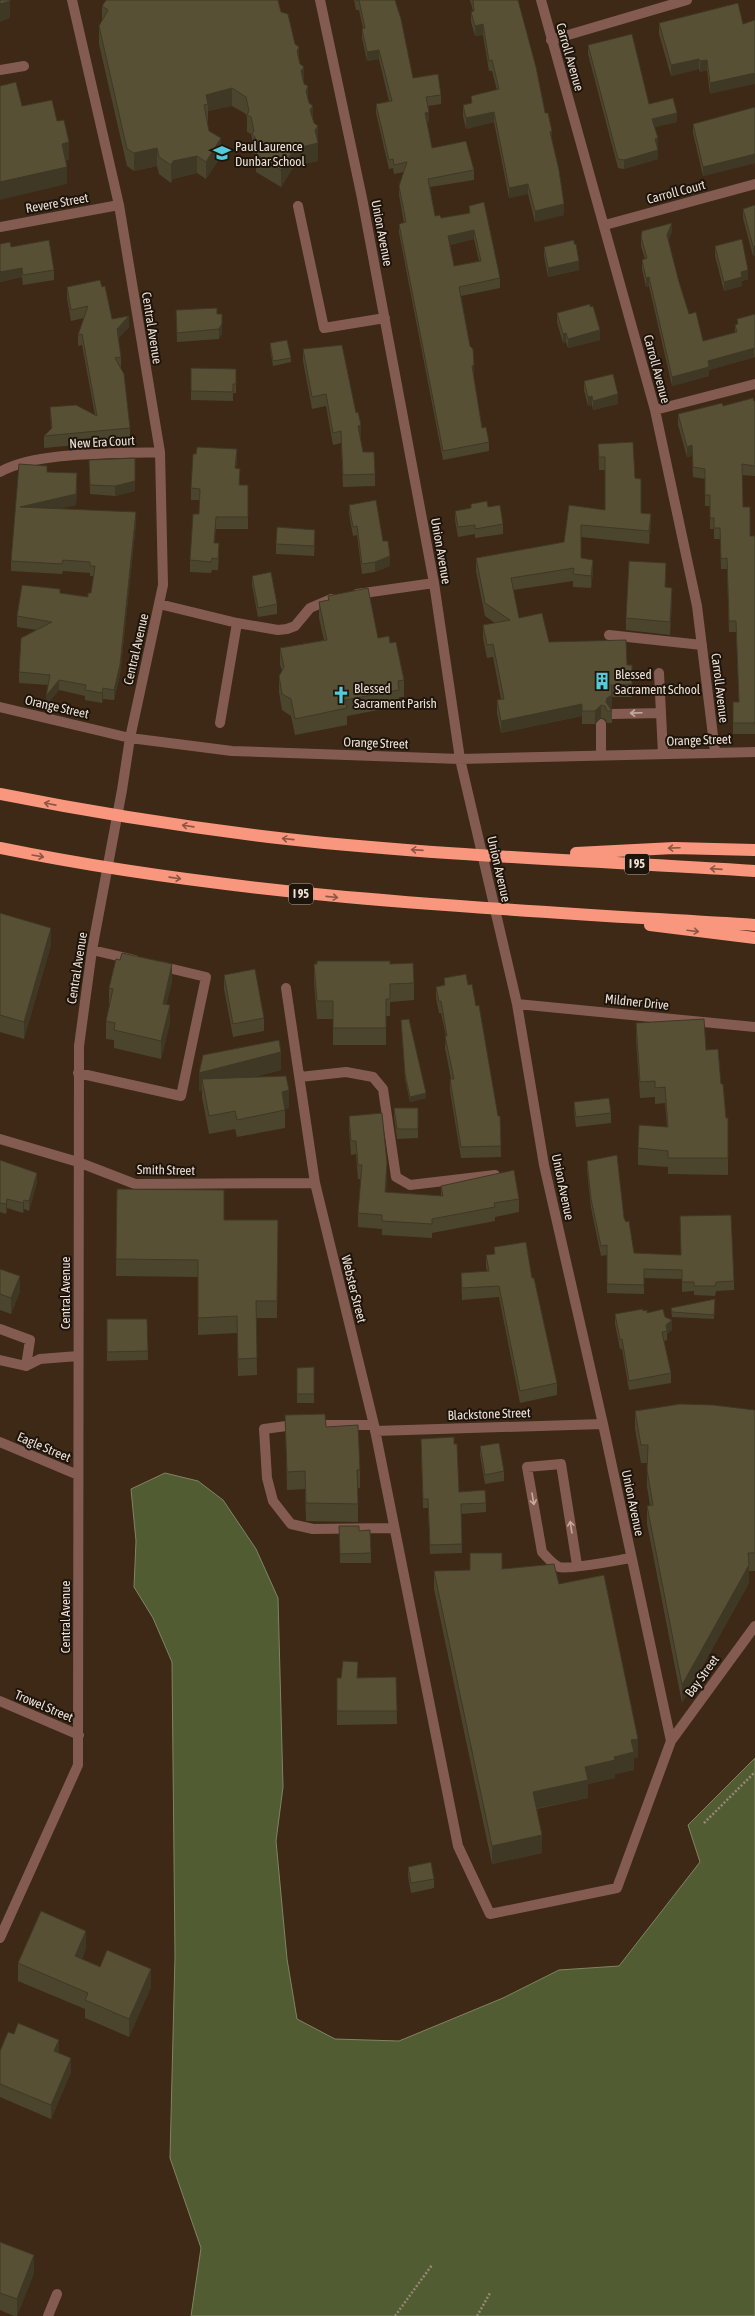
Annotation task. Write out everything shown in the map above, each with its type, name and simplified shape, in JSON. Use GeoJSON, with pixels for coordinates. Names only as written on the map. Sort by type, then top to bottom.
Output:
{"type":"FeatureCollection","features":[{"type":"Feature","properties":{"kind":"highway","name":"I 95"},"geometry":{"type":"LineString","coordinates":[[0,794],[146,820],[288,839],[456,853],[755,871]]}},
{"type":"Feature","properties":{"kind":"highway","name":"I 95"},"geometry":{"type":"LineString","coordinates":[[0,848],[136,872],[288,892],[466,907],[755,924]]}},
{"type":"Feature","properties":{"kind":"highway"},"geometry":{"type":"LineString","coordinates":[[518,856],[674,848],[755,850]]}},
{"type":"Feature","properties":{"kind":"highway"},"geometry":{"type":"LineString","coordinates":[[529,910],[755,938]]}},
{"type":"Feature","properties":{"kind":"street","name":"Central Avenue"},"geometry":{"type":"LineString","coordinates":[[0,1938],[78,1765],[79,1046],[92,950],[122,790],[130,738],[163,585],[160,452],[118,205],[72,0]]}},
{"type":"Feature","properties":{"kind":"street","name":"Union Avenue"},"geometry":{"type":"LineString","coordinates":[[320,0],[362,198],[434,583],[460,759],[517,1004],[544,1166],[603,1424],[671,1741]]}},
{"type":"Feature","properties":{"kind":"street","name":"Carroll Avenue"},"geometry":{"type":"LineString","coordinates":[[541,0],[551,40],[605,225],[655,410],[697,606],[715,752]]}},
{"type":"Feature","properties":{"kind":"street"},"geometry":{"type":"LineString","coordinates":[[551,40],[687,0]]}},
{"type":"Feature","properties":{"kind":"street"},"geometry":{"type":"LineString","coordinates":[[0,70],[24,66]]}},
{"type":"Feature","properties":{"kind":"street","name":"Carroll Court"},"geometry":{"type":"LineString","coordinates":[[605,225],[755,184]]}},
{"type":"Feature","properties":{"kind":"street","name":"Revere Street"},"geometry":{"type":"LineString","coordinates":[[0,227],[118,205]]}},
{"type":"Feature","properties":{"kind":"street"},"geometry":{"type":"LineString","coordinates":[[298,206],[324,328],[385,318]]}},
{"type":"Feature","properties":{"kind":"street"},"geometry":{"type":"LineString","coordinates":[[655,410],[755,384]]}},
{"type":"Feature","properties":{"kind":"street","name":"New Era Court"},"geometry":{"type":"LineString","coordinates":[[0,472],[10,466],[45,458],[160,452]]}},
{"type":"Feature","properties":{"kind":"street"},"geometry":{"type":"LineString","coordinates":[[159,604],[278,630],[288,629],[295,626],[310,608],[336,597],[434,583]]}},
{"type":"Feature","properties":{"kind":"street"},"geometry":{"type":"LineString","coordinates":[[220,723],[238,622]]}},
{"type":"Feature","properties":{"kind":"street"},"geometry":{"type":"LineString","coordinates":[[610,635],[702,645]]}},
{"type":"Feature","properties":{"kind":"street"},"geometry":{"type":"LineString","coordinates":[[659,673],[662,754]]}},
{"type":"Feature","properties":{"kind":"street","name":"Orange Street"},"geometry":{"type":"LineString","coordinates":[[0,707],[130,738],[232,751],[460,759],[755,752]]}},
{"type":"Feature","properties":{"kind":"street"},"geometry":{"type":"LineString","coordinates":[[612,714],[661,713]]}},
{"type":"Feature","properties":{"kind":"street"},"geometry":{"type":"LineString","coordinates":[[601,724],[601,755]]}},
{"type":"Feature","properties":{"kind":"street"},"geometry":{"type":"LineString","coordinates":[[78,1073],[181,1096],[206,977],[92,950]]}},
{"type":"Feature","properties":{"kind":"street","name":"Webster Street"},"geometry":{"type":"LineString","coordinates":[[286,988],[315,1183],[375,1428],[407,1595]]}},
{"type":"Feature","properties":{"kind":"street","name":"Mildner Drive"},"geometry":{"type":"LineString","coordinates":[[517,1004],[755,1027]]}},
{"type":"Feature","properties":{"kind":"street"},"geometry":{"type":"LineString","coordinates":[[300,1077],[346,1072],[374,1077],[383,1089],[396,1177],[410,1185],[500,1175]]}},
{"type":"Feature","properties":{"kind":"street","name":"Smith Street"},"geometry":{"type":"LineString","coordinates":[[0,1138],[78,1162],[135,1184],[315,1183]]}},
{"type":"Feature","properties":{"kind":"street"},"geometry":{"type":"LineString","coordinates":[[0,1329],[30,1340],[26,1366]]}},
{"type":"Feature","properties":{"kind":"street"},"geometry":{"type":"LineString","coordinates":[[0,1360],[26,1366],[40,1359],[78,1356]]}},
{"type":"Feature","properties":{"kind":"street","name":"Blackstone Street"},"geometry":{"type":"LineString","coordinates":[[394,1528],[313,1529],[291,1524],[273,1501],[267,1478],[264,1429],[294,1425],[375,1428],[603,1424]]}},
{"type":"Feature","properties":{"kind":"street","name":"Eagle Street"},"geometry":{"type":"LineString","coordinates":[[0,1442],[78,1475]]}},
{"type":"Feature","properties":{"kind":"street"},"geometry":{"type":"LineString","coordinates":[[577,1565],[561,1464],[527,1467],[542,1552],[551,1562],[560,1567],[577,1565],[631,1558]]}},
{"type":"Feature","properties":{"kind":"street","name":"Bay Street"},"geometry":{"type":"LineString","coordinates":[[407,1595],[458,1846],[490,1914],[617,1888],[671,1741],[755,1626]]}},
{"type":"Feature","properties":{"kind":"street","name":"Trowel Street"},"geometry":{"type":"LineString","coordinates":[[0,1701],[79,1735]]}},
{"type":"Feature","properties":{"kind":"street"},"geometry":{"type":"LineString","coordinates":[[48,2316],[57,2294]]}},
{"type":"Feature","properties":{"kind":"path"},"geometry":{"type":"LineString","coordinates":[[704,1823],[755,1772]]}},
{"type":"Feature","properties":{"kind":"path"},"geometry":{"type":"LineString","coordinates":[[395,2316],[432,2265]]}},
{"type":"Feature","properties":{"kind":"path"},"geometry":{"type":"LineString","coordinates":[[476,2316],[490,2293]]}},
{"type":"Feature","properties":{"kind":"shaded area"},"geometry":{"type":"Polygon","coordinates":[[[165,1473],[198,1481],[223,1500],[256,1549],[278,1598],[283,1787],[276,1841],[287,1959],[297,2019],[335,2039],[399,2041],[503,1998],[559,1970],[619,1966],[700,1862],[688,1825],[755,1758],[755,2316],[191,2316],[201,2248],[170,2158],[175,1956],[172,1662],[153,1618],[134,1587],[136,1541],[131,1489],[165,1473]]]}},
{"type":"Feature","properties":{"kind":"building"},"geometry":{"type":"Polygon","coordinates":[[[0,0],[10,0],[10,1],[0,4],[0,0]]]}},
{"type":"Feature","properties":{"kind":"building"},"geometry":{"type":"Polygon","coordinates":[[[106,0],[278,0],[281,12],[288,14],[295,44],[299,47],[297,51],[300,64],[304,67],[301,71],[304,84],[308,86],[306,91],[309,103],[313,106],[310,110],[314,123],[318,126],[315,130],[318,143],[294,149],[281,170],[256,154],[259,151],[255,137],[252,134],[254,131],[251,117],[247,115],[249,111],[246,97],[232,88],[206,95],[208,104],[204,105],[209,131],[221,138],[206,162],[197,156],[173,161],[171,165],[159,157],[157,148],[134,153],[127,149],[99,26],[108,10],[102,6],[106,0]]]}},
{"type":"Feature","properties":{"kind":"building"},"geometry":{"type":"Polygon","coordinates":[[[359,0],[395,0],[401,19],[413,78],[438,74],[441,95],[426,97],[429,112],[425,113],[432,148],[466,141],[474,170],[428,179],[435,216],[440,215],[441,218],[470,213],[469,206],[484,202],[500,278],[459,287],[470,346],[473,349],[474,365],[472,366],[482,428],[486,427],[489,442],[443,451],[399,224],[406,222],[399,186],[407,162],[394,165],[393,159],[389,160],[376,104],[392,101],[379,50],[367,52],[362,29],[365,28],[359,0]],[[474,230],[448,236],[454,266],[481,261],[474,230]]]}},
{"type":"Feature","properties":{"kind":"building"},"geometry":{"type":"Polygon","coordinates":[[[473,0],[518,0],[536,67],[545,113],[548,113],[552,131],[550,132],[559,170],[564,204],[535,211],[528,184],[509,188],[494,112],[466,118],[463,105],[472,103],[471,96],[499,89],[492,60],[489,61],[483,24],[475,26],[471,12],[474,11],[473,0]]]}},
{"type":"Feature","properties":{"kind":"building"},"geometry":{"type":"Polygon","coordinates":[[[738,3],[743,24],[755,20],[755,73],[710,83],[707,60],[700,61],[699,59],[671,65],[659,23],[738,3]]]}},
{"type":"Feature","properties":{"kind":"building"},"geometry":{"type":"Polygon","coordinates":[[[632,34],[649,104],[673,98],[677,113],[652,119],[658,138],[655,139],[658,150],[624,160],[618,159],[588,45],[632,34]]]}},
{"type":"Feature","properties":{"kind":"building"},"geometry":{"type":"Polygon","coordinates":[[[16,82],[22,106],[52,100],[57,121],[64,120],[69,142],[62,144],[67,167],[0,182],[0,86],[16,82]]]}},
{"type":"Feature","properties":{"kind":"building"},"geometry":{"type":"Polygon","coordinates":[[[755,107],[755,154],[703,167],[693,124],[755,107]]]}},
{"type":"Feature","properties":{"kind":"building"},"geometry":{"type":"Polygon","coordinates":[[[755,205],[755,246],[753,246],[743,209],[755,205]]]}},
{"type":"Feature","properties":{"kind":"building"},"geometry":{"type":"Polygon","coordinates":[[[672,223],[667,235],[679,282],[689,314],[696,312],[703,341],[737,332],[735,325],[738,324],[737,319],[755,314],[755,348],[708,361],[709,367],[672,377],[649,277],[646,278],[642,260],[647,258],[641,237],[642,231],[672,223]]]}},
{"type":"Feature","properties":{"kind":"building"},"geometry":{"type":"Polygon","coordinates":[[[742,239],[748,270],[741,272],[742,277],[724,282],[715,246],[742,239]]]}},
{"type":"Feature","properties":{"kind":"building"},"geometry":{"type":"Polygon","coordinates":[[[49,240],[54,270],[23,275],[22,268],[0,272],[0,244],[10,242],[11,247],[49,240]]]}},
{"type":"Feature","properties":{"kind":"building"},"geometry":{"type":"Polygon","coordinates":[[[574,240],[579,261],[548,268],[544,247],[574,240]]]}},
{"type":"Feature","properties":{"kind":"building"},"geometry":{"type":"Polygon","coordinates":[[[100,280],[102,287],[105,286],[112,319],[129,316],[117,329],[121,357],[115,358],[124,374],[130,428],[44,436],[52,428],[50,407],[76,405],[97,416],[82,334],[78,335],[88,306],[71,310],[67,287],[100,280]]]}},
{"type":"Feature","properties":{"kind":"building"},"geometry":{"type":"Polygon","coordinates":[[[590,304],[590,307],[593,306],[600,330],[568,339],[566,333],[563,334],[557,313],[590,304]]]}},
{"type":"Feature","properties":{"kind":"building"},"geometry":{"type":"Polygon","coordinates":[[[217,308],[217,314],[222,314],[222,324],[219,329],[177,333],[176,310],[217,308]]]}},
{"type":"Feature","properties":{"kind":"building"},"geometry":{"type":"Polygon","coordinates":[[[287,340],[291,358],[273,361],[270,343],[287,340]]]}},
{"type":"Feature","properties":{"kind":"building"},"geometry":{"type":"Polygon","coordinates":[[[342,345],[356,413],[358,412],[361,425],[358,426],[363,452],[374,452],[375,474],[343,475],[341,431],[333,433],[326,394],[312,397],[303,349],[342,345]]]}},
{"type":"Feature","properties":{"kind":"building"},"geometry":{"type":"Polygon","coordinates":[[[191,368],[236,369],[236,384],[233,384],[233,392],[191,391],[191,368]]]}},
{"type":"Feature","properties":{"kind":"building"},"geometry":{"type":"Polygon","coordinates":[[[613,374],[618,394],[593,401],[592,396],[588,397],[584,381],[613,374]]]}},
{"type":"Feature","properties":{"kind":"building"},"geometry":{"type":"Polygon","coordinates":[[[753,398],[755,401],[755,466],[742,464],[743,507],[750,507],[750,536],[755,536],[755,723],[733,723],[733,702],[739,702],[736,621],[729,621],[727,558],[721,559],[720,528],[714,528],[714,518],[710,518],[710,495],[705,495],[705,469],[693,467],[692,445],[687,447],[678,414],[722,403],[723,406],[753,398]]]}},
{"type":"Feature","properties":{"kind":"building"},"geometry":{"type":"Polygon","coordinates":[[[633,442],[635,478],[641,479],[641,513],[651,514],[649,531],[581,525],[581,558],[593,560],[591,576],[573,574],[574,568],[511,578],[519,618],[542,613],[549,642],[626,640],[627,665],[632,665],[632,684],[611,685],[612,695],[607,698],[606,702],[612,711],[607,711],[605,706],[601,705],[595,711],[582,711],[582,704],[501,721],[497,700],[504,699],[493,644],[487,645],[483,625],[510,620],[485,603],[476,558],[564,542],[569,505],[605,510],[605,457],[599,457],[598,444],[633,442]]]}},
{"type":"Feature","properties":{"kind":"building"},"geometry":{"type":"Polygon","coordinates":[[[197,447],[237,449],[235,468],[240,469],[239,485],[248,485],[248,517],[216,517],[214,543],[219,543],[218,559],[212,558],[211,562],[190,560],[193,514],[199,514],[200,489],[191,488],[193,454],[196,454],[197,447]]]}},
{"type":"Feature","properties":{"kind":"building"},"geometry":{"type":"Polygon","coordinates":[[[135,458],[135,481],[115,486],[90,485],[89,460],[135,458]]]}},
{"type":"Feature","properties":{"kind":"building"},"geometry":{"type":"Polygon","coordinates":[[[19,464],[47,466],[47,472],[77,473],[76,494],[20,507],[136,512],[120,665],[114,690],[103,688],[102,693],[85,690],[86,685],[59,680],[46,696],[50,675],[19,672],[21,638],[52,622],[17,616],[22,585],[60,589],[60,593],[88,597],[88,593],[91,593],[95,566],[90,566],[90,562],[63,560],[62,564],[11,561],[19,464]]]}},
{"type":"Feature","properties":{"kind":"building"},"geometry":{"type":"Polygon","coordinates":[[[376,500],[383,541],[388,541],[390,556],[375,562],[362,564],[357,526],[353,527],[349,505],[376,500]]]}},
{"type":"Feature","properties":{"kind":"building"},"geometry":{"type":"Polygon","coordinates":[[[487,501],[488,507],[500,505],[503,524],[475,529],[475,525],[458,527],[455,511],[471,508],[471,504],[487,501]]]}},
{"type":"Feature","properties":{"kind":"building"},"geometry":{"type":"Polygon","coordinates":[[[277,527],[315,530],[314,546],[276,544],[277,527]]]}},
{"type":"Feature","properties":{"kind":"building"},"geometry":{"type":"Polygon","coordinates":[[[629,561],[666,563],[665,587],[672,588],[670,622],[626,618],[629,561]]]}},
{"type":"Feature","properties":{"kind":"building"},"geometry":{"type":"Polygon","coordinates":[[[271,572],[277,604],[258,608],[252,576],[271,572]]]}},
{"type":"Feature","properties":{"kind":"building"},"geometry":{"type":"Polygon","coordinates":[[[368,588],[378,638],[389,636],[390,643],[396,642],[404,680],[398,681],[399,690],[345,700],[347,708],[295,719],[291,699],[282,694],[279,676],[284,667],[280,648],[327,640],[319,602],[329,600],[328,596],[368,588]]]}},
{"type":"Feature","properties":{"kind":"building"},"geometry":{"type":"Polygon","coordinates":[[[0,913],[51,928],[24,1022],[0,1015],[0,913]]]}},
{"type":"Feature","properties":{"kind":"building"},"geometry":{"type":"Polygon","coordinates":[[[122,953],[172,964],[163,1004],[170,1005],[161,1041],[114,1030],[115,1023],[106,1021],[113,989],[109,988],[116,959],[120,960],[122,953]]]}},
{"type":"Feature","properties":{"kind":"building"},"geometry":{"type":"Polygon","coordinates":[[[317,961],[390,961],[390,964],[413,963],[414,983],[390,984],[390,999],[386,999],[386,1028],[333,1028],[333,1001],[317,1001],[314,964],[317,964],[317,961]]]}},
{"type":"Feature","properties":{"kind":"building"},"geometry":{"type":"Polygon","coordinates":[[[255,969],[264,1018],[233,1024],[224,975],[255,969]]]}},
{"type":"Feature","properties":{"kind":"building"},"geometry":{"type":"Polygon","coordinates":[[[466,974],[468,985],[472,984],[476,1006],[479,1005],[498,1116],[500,1116],[501,1146],[461,1147],[450,1079],[454,1079],[445,1036],[447,1036],[441,1001],[439,1002],[436,987],[445,985],[444,978],[466,974]]]}},
{"type":"Feature","properties":{"kind":"building"},"geometry":{"type":"Polygon","coordinates":[[[409,1019],[426,1093],[410,1097],[405,1074],[401,1020],[409,1019]]]}},
{"type":"Feature","properties":{"kind":"building"},"geometry":{"type":"Polygon","coordinates":[[[704,1019],[706,1050],[718,1049],[721,1084],[723,1084],[726,1118],[728,1118],[728,1158],[668,1158],[668,1151],[638,1148],[639,1125],[668,1127],[665,1087],[655,1088],[655,1081],[640,1082],[636,1023],[704,1019]]]}},
{"type":"Feature","properties":{"kind":"building"},"geometry":{"type":"Polygon","coordinates":[[[279,1040],[281,1052],[199,1073],[203,1055],[279,1040]]]}},
{"type":"Feature","properties":{"kind":"building"},"geometry":{"type":"Polygon","coordinates":[[[286,1076],[289,1090],[282,1092],[285,1110],[237,1120],[235,1111],[209,1116],[202,1079],[286,1076]]]}},
{"type":"Feature","properties":{"kind":"building"},"geometry":{"type":"Polygon","coordinates":[[[609,1098],[611,1113],[576,1117],[574,1102],[609,1098]]]}},
{"type":"Feature","properties":{"kind":"building"},"geometry":{"type":"Polygon","coordinates":[[[394,1108],[418,1108],[418,1129],[397,1129],[394,1108]]]}},
{"type":"Feature","properties":{"kind":"building"},"geometry":{"type":"Polygon","coordinates":[[[382,1113],[387,1163],[385,1192],[443,1196],[441,1186],[514,1170],[519,1199],[494,1203],[495,1207],[432,1219],[432,1224],[382,1221],[382,1215],[358,1213],[362,1165],[358,1165],[356,1141],[351,1141],[349,1116],[382,1113]]]}},
{"type":"Feature","properties":{"kind":"building"},"geometry":{"type":"Polygon","coordinates":[[[617,1155],[624,1218],[626,1222],[629,1221],[634,1253],[681,1255],[680,1216],[731,1215],[734,1281],[716,1282],[715,1286],[694,1286],[694,1282],[682,1282],[682,1270],[644,1269],[644,1285],[607,1284],[607,1245],[601,1246],[591,1199],[587,1161],[617,1155]]]}},
{"type":"Feature","properties":{"kind":"building"},"geometry":{"type":"Polygon","coordinates":[[[0,1160],[37,1173],[29,1201],[24,1200],[23,1203],[7,1199],[6,1204],[0,1203],[0,1160]]]}},
{"type":"Feature","properties":{"kind":"building"},"geometry":{"type":"Polygon","coordinates":[[[117,1189],[224,1190],[224,1220],[278,1220],[277,1301],[256,1301],[257,1358],[238,1359],[237,1316],[198,1318],[198,1260],[116,1259],[117,1189]]]}},
{"type":"Feature","properties":{"kind":"building"},"geometry":{"type":"Polygon","coordinates":[[[526,1242],[532,1278],[534,1278],[557,1383],[520,1391],[499,1286],[462,1288],[461,1273],[489,1271],[486,1255],[495,1254],[494,1247],[526,1242]]]}},
{"type":"Feature","properties":{"kind":"building"},"geometry":{"type":"Polygon","coordinates":[[[0,1269],[20,1276],[11,1298],[0,1294],[0,1269]]]}},
{"type":"Feature","properties":{"kind":"building"},"geometry":{"type":"Polygon","coordinates":[[[715,1299],[714,1315],[672,1312],[671,1308],[715,1299]]]}},
{"type":"Feature","properties":{"kind":"building"},"geometry":{"type":"Polygon","coordinates":[[[643,1309],[643,1311],[647,1310],[647,1313],[663,1309],[665,1317],[672,1320],[666,1325],[667,1331],[662,1332],[671,1373],[629,1381],[622,1339],[620,1340],[615,1314],[643,1309]]]}},
{"type":"Feature","properties":{"kind":"building"},"geometry":{"type":"Polygon","coordinates":[[[107,1319],[147,1319],[148,1351],[107,1352],[107,1319]]]}},
{"type":"Feature","properties":{"kind":"building"},"geometry":{"type":"Polygon","coordinates":[[[314,1367],[314,1394],[297,1394],[297,1368],[314,1367]]]}},
{"type":"Feature","properties":{"kind":"building"},"geometry":{"type":"Polygon","coordinates":[[[680,1404],[713,1405],[755,1410],[755,1553],[748,1553],[749,1565],[682,1685],[647,1506],[653,1505],[647,1470],[648,1445],[641,1445],[635,1411],[680,1404]]]}},
{"type":"Feature","properties":{"kind":"building"},"geometry":{"type":"Polygon","coordinates":[[[325,1414],[326,1427],[358,1425],[360,1470],[357,1470],[358,1504],[306,1503],[305,1471],[287,1472],[285,1415],[325,1414]]]}},
{"type":"Feature","properties":{"kind":"building"},"geometry":{"type":"Polygon","coordinates":[[[454,1437],[454,1444],[457,1444],[459,1492],[485,1490],[486,1503],[461,1504],[462,1544],[430,1545],[428,1499],[423,1499],[421,1439],[454,1437]]]}},
{"type":"Feature","properties":{"kind":"building"},"geometry":{"type":"Polygon","coordinates":[[[499,1443],[504,1471],[485,1475],[480,1446],[499,1443]]]}},
{"type":"Feature","properties":{"kind":"building"},"geometry":{"type":"Polygon","coordinates":[[[339,1526],[359,1526],[359,1531],[370,1530],[371,1553],[340,1554],[339,1526]]]}},
{"type":"Feature","properties":{"kind":"building"},"geometry":{"type":"Polygon","coordinates":[[[470,1553],[502,1553],[502,1569],[554,1564],[559,1584],[604,1575],[638,1739],[631,1740],[634,1752],[614,1757],[615,1760],[585,1767],[588,1780],[533,1792],[542,1835],[492,1846],[434,1571],[470,1570],[470,1553]]]}},
{"type":"Feature","properties":{"kind":"building"},"geometry":{"type":"Polygon","coordinates":[[[343,1661],[358,1662],[357,1678],[396,1677],[397,1711],[337,1711],[337,1678],[341,1678],[343,1661]]]}},
{"type":"Feature","properties":{"kind":"building"},"geometry":{"type":"Polygon","coordinates":[[[431,1862],[434,1879],[411,1883],[408,1867],[431,1862]]]}},
{"type":"Feature","properties":{"kind":"building"},"geometry":{"type":"Polygon","coordinates":[[[41,1911],[86,1931],[75,1956],[100,1967],[107,1950],[151,1969],[129,2019],[85,2000],[88,1993],[18,1963],[41,1911]]]}},
{"type":"Feature","properties":{"kind":"building"},"geometry":{"type":"Polygon","coordinates":[[[18,2023],[59,2040],[54,2051],[71,2058],[51,2105],[0,2084],[0,2051],[8,2032],[14,2034],[18,2023]]]}},
{"type":"Feature","properties":{"kind":"building"},"geometry":{"type":"Polygon","coordinates":[[[0,2242],[34,2255],[17,2299],[0,2293],[0,2242]]]}},
{"type":"Feature","properties":{"kind":"place","name":"Paul Laurence Dunbar School"},"geometry":{"type":"Point","coordinates":[222,153]}},
{"type":"Feature","properties":{"kind":"place","name":"Blessed Sacrament School"},"geometry":{"type":"Point","coordinates":[602,681]}},
{"type":"Feature","properties":{"kind":"place","name":"Blessed Sacrament Parish"},"geometry":{"type":"Point","coordinates":[341,695]}}]}
